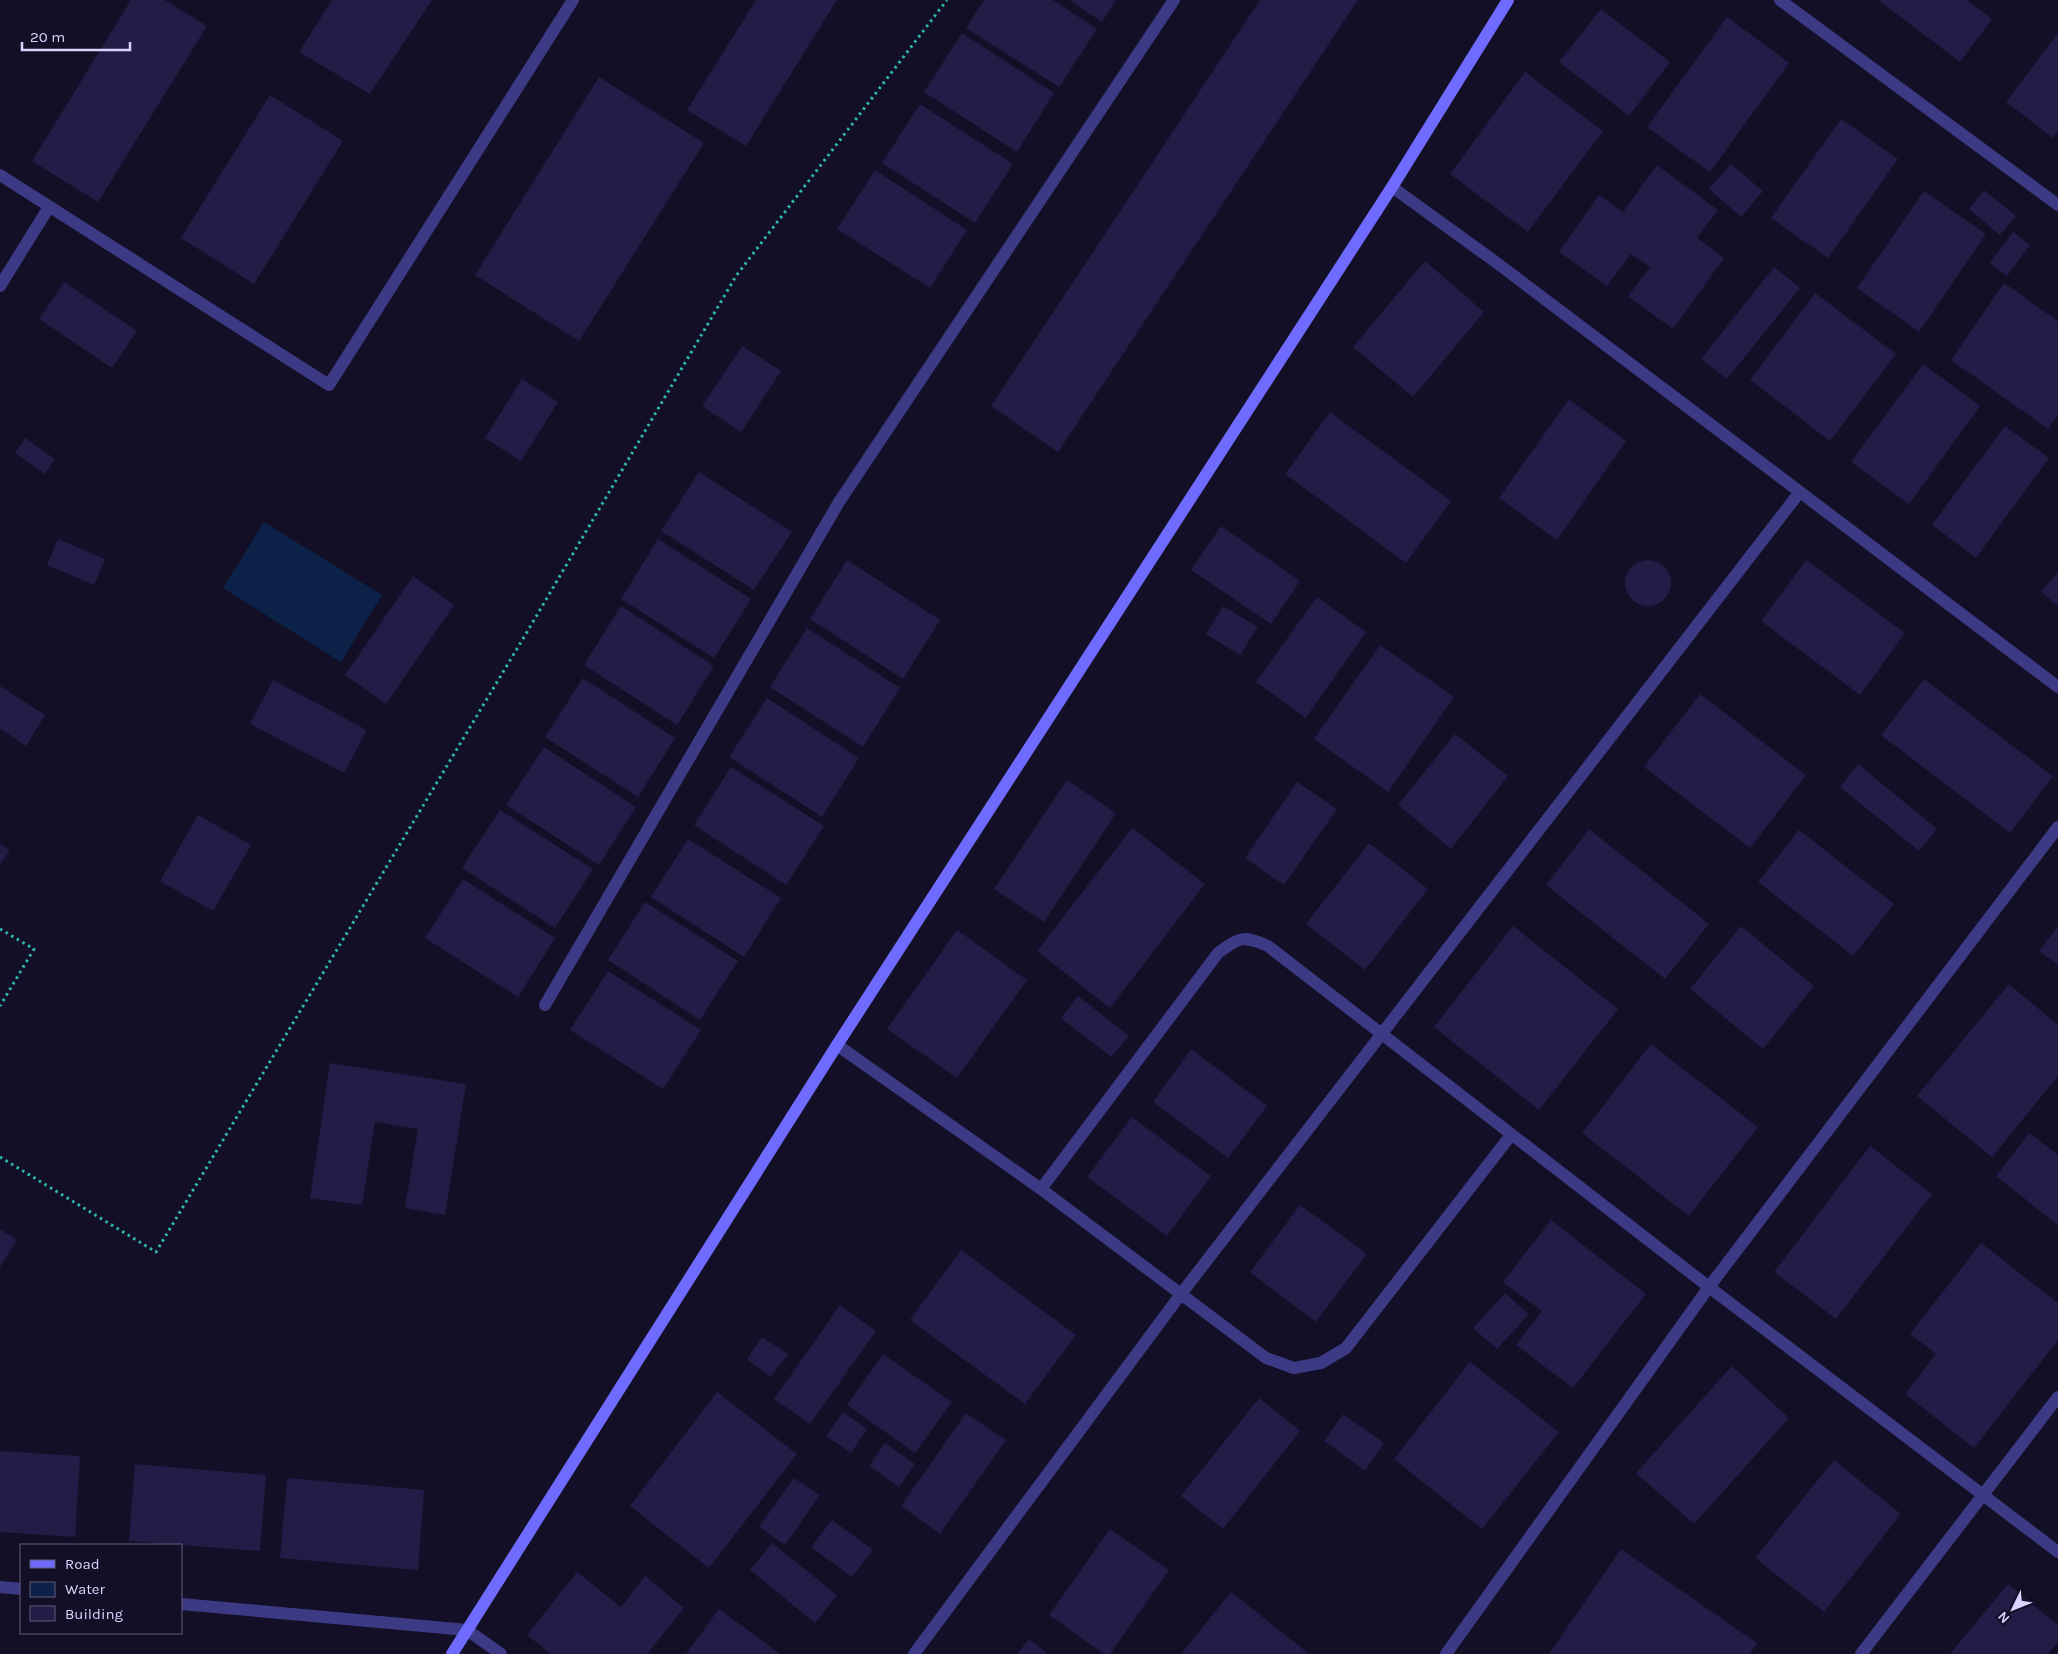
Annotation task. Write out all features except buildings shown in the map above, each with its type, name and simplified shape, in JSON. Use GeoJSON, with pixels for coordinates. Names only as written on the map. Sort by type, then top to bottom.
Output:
{"type":"FeatureCollection","features":[{"type":"Feature","properties":{"kind":"street"},"geometry":{"type":"LineString","coordinates":[[0,175],[329,385],[573,0]]}},
{"type":"Feature","properties":{"kind":"street"},"geometry":{"type":"LineString","coordinates":[[545,1005],[839,502],[1174,0]]}},
{"type":"Feature","properties":{"kind":"street"},"geometry":{"type":"LineString","coordinates":[[452,1654],[837,1044],[1392,187],[1508,0]]}},
{"type":"Feature","properties":{"kind":"street"},"geometry":{"type":"LineString","coordinates":[[1780,0],[2058,205]]}},
{"type":"Feature","properties":{"kind":"street"},"geometry":{"type":"LineString","coordinates":[[1392,187],[1497,263],[1799,493],[2058,686]]}},
{"type":"Feature","properties":{"kind":"street"},"geometry":{"type":"LineString","coordinates":[[0,286],[49,207]]}},
{"type":"Feature","properties":{"kind":"street"},"geometry":{"type":"LineString","coordinates":[[914,1654],[1181,1294],[1383,1035],[1799,493]]}},
{"type":"Feature","properties":{"kind":"street"},"geometry":{"type":"LineString","coordinates":[[1449,1653],[1709,1287],[2058,828]]}},
{"type":"Feature","properties":{"kind":"street"},"geometry":{"type":"LineString","coordinates":[[1041,1189],[1218,953],[1233,942],[1249,938],[1268,946],[1709,1287],[2058,1552]]}},
{"type":"Feature","properties":{"kind":"street"},"geometry":{"type":"LineString","coordinates":[[837,1044],[1041,1189],[1266,1358],[1294,1368],[1321,1363],[1346,1348],[1512,1135]]}},
{"type":"Feature","properties":{"kind":"street"},"geometry":{"type":"LineString","coordinates":[[1861,1654],[2058,1397]]}},
{"type":"Feature","properties":{"kind":"street"},"geometry":{"type":"LineString","coordinates":[[0,1587],[20,1589]]}},
{"type":"Feature","properties":{"kind":"street"},"geometry":{"type":"LineString","coordinates":[[182,1604],[467,1630],[501,1654]]}},
{"type":"Feature","properties":{"kind":"path"},"geometry":{"type":"LineString","coordinates":[[0,1158],[156,1252],[532,624],[736,276],[947,0]]}},
{"type":"Feature","properties":{"kind":"path"},"geometry":{"type":"LineString","coordinates":[[0,929],[34,949],[0,1006]]}},
{"type":"Feature","properties":{"kind":"water"},"geometry":{"type":"Polygon","coordinates":[[[264,522],[382,595],[341,662],[223,588],[264,522]]]}}]}
